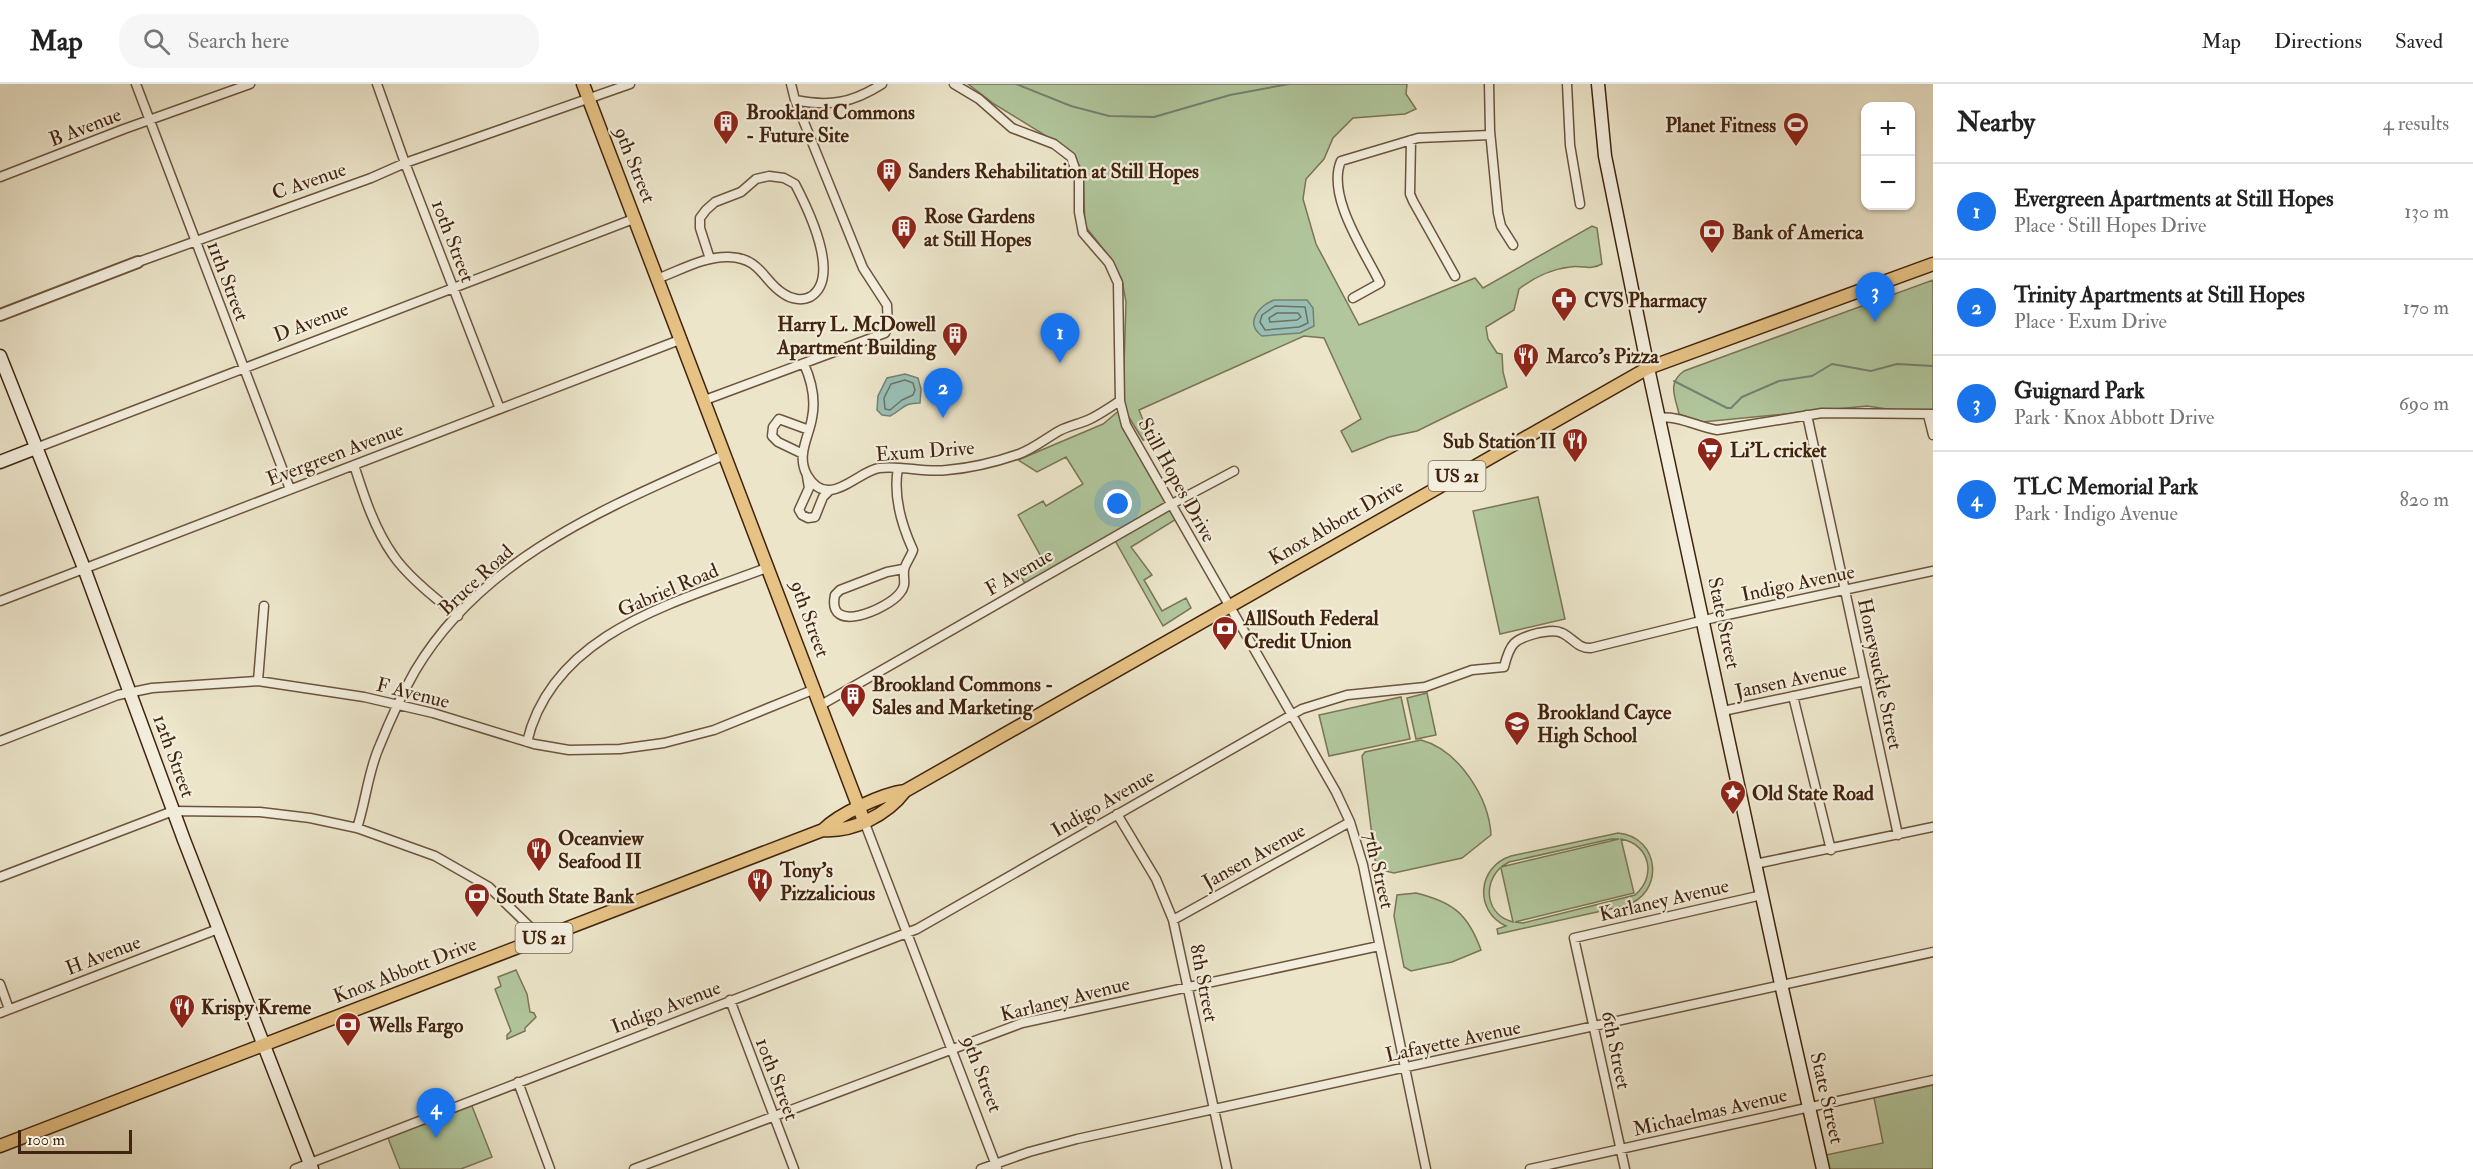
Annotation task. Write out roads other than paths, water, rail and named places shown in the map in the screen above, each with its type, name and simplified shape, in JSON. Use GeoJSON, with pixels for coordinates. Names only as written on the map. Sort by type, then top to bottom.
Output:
{"type":"FeatureCollection","features":[{"type":"Feature","properties":{"kind":"main road","name":"9th Street"},"geometry":{"type":"LineString","coordinates":[[583,84],[659,278],[864,821]]}},
{"type":"Feature","properties":{"kind":"main road","name":"State Street"},"geometry":{"type":"LineString","coordinates":[[1598,84],[1605,156],[1658,418],[1823,1169]]}},
{"type":"Feature","properties":{"kind":"main road","name":"Knox Abbott Drive"},"geometry":{"type":"LineString","coordinates":[[823,830],[838,831],[864,821],[894,805],[905,791],[1648,368],[1933,264]]}},
{"type":"Feature","properties":{"kind":"main road","name":"12th Street"},"geometry":{"type":"LineString","coordinates":[[0,356],[84,568],[173,811],[311,1166]]}},
{"type":"Feature","properties":{"kind":"main road","name":"D Avenue"},"geometry":{"type":"LineString","coordinates":[[0,462],[36,448]]}},
{"type":"Feature","properties":{"kind":"main road","name":"Knox Abbott Drive"},"geometry":{"type":"LineString","coordinates":[[0,1146],[823,830],[834,819],[888,793],[905,791]]}},
{"type":"Feature","properties":{"kind":"street","name":"11th Street"},"geometry":{"type":"LineString","coordinates":[[136,84],[290,489]]}},
{"type":"Feature","properties":{"kind":"street","name":"B Avenue"},"geometry":{"type":"LineString","coordinates":[[0,177],[250,84]]}},
{"type":"Feature","properties":{"kind":"street","name":"10th Street"},"geometry":{"type":"LineString","coordinates":[[377,84],[500,409]]}},
{"type":"Feature","properties":{"kind":"street","name":"C Avenue"},"geometry":{"type":"LineString","coordinates":[[0,315],[195,240],[371,178],[405,163],[630,84]]}},
{"type":"Feature","properties":{"kind":"street"},"geometry":{"type":"LineString","coordinates":[[705,400],[885,333],[889,312],[887,305],[863,268],[795,100],[791,84]]}},
{"type":"Feature","properties":{"kind":"street"},"geometry":{"type":"LineString","coordinates":[[795,100],[840,103],[861,97],[882,84]]}},
{"type":"Feature","properties":{"kind":"street","name":"Still Hopes Drive"},"geometry":{"type":"LineString","coordinates":[[954,84],[979,99],[1012,128],[1054,144],[1071,157],[1079,180],[1083,232],[1109,263],[1118,283],[1120,401],[1126,425],[1229,606]]}},
{"type":"Feature","properties":{"kind":"street"},"geometry":{"type":"LineString","coordinates":[[1489,84],[1490,135],[1498,213],[1501,226],[1513,244]]}},
{"type":"Feature","properties":{"kind":"street"},"geometry":{"type":"LineString","coordinates":[[1567,84],[1570,146],[1580,204]]}},
{"type":"Feature","properties":{"kind":"street"},"geometry":{"type":"LineString","coordinates":[[1353,298],[1380,283],[1339,200],[1337,171],[1341,162],[1346,158],[1373,153],[1418,138],[1490,135]]}},
{"type":"Feature","properties":{"kind":"street"},"geometry":{"type":"LineString","coordinates":[[1411,140],[1410,195],[1455,276]]}},
{"type":"Feature","properties":{"kind":"street"},"geometry":{"type":"LineString","coordinates":[[659,278],[710,259],[729,257],[742,259],[755,265],[782,294],[794,299],[806,299],[816,293],[822,284],[825,268],[822,253],[795,184],[784,178],[769,176],[756,179],[741,192],[715,202],[700,218],[700,228],[710,259]]}},
{"type":"Feature","properties":{"kind":"street","name":"D Avenue"},"geometry":{"type":"LineString","coordinates":[[36,448],[636,218]]}},
{"type":"Feature","properties":{"kind":"street","name":"Evergreen Avenue"},"geometry":{"type":"LineString","coordinates":[[0,601],[682,339]]}},
{"type":"Feature","properties":{"kind":"street"},"geometry":{"type":"LineString","coordinates":[[804,364],[813,394],[812,418],[802,453],[809,488],[799,510],[808,518],[815,517],[823,497],[830,490],[813,483],[807,475]]}},
{"type":"Feature","properties":{"kind":"street","name":"Exum Drive"},"geometry":{"type":"LineString","coordinates":[[830,490],[840,489],[852,483],[866,472],[898,468],[946,471],[982,465],[1020,454],[1059,431],[1090,419],[1120,401]]}},
{"type":"Feature","properties":{"kind":"street"},"geometry":{"type":"LineString","coordinates":[[1658,418],[1672,416],[1700,427],[1717,430],[1807,415],[1844,412],[1931,414],[1933,435]]}},
{"type":"Feature","properties":{"kind":"street","name":"Honeysuckle Street"},"geometry":{"type":"LineString","coordinates":[[1807,415],[1898,835]]}},
{"type":"Feature","properties":{"kind":"street"},"geometry":{"type":"LineString","coordinates":[[802,453],[778,442],[772,436],[773,427],[779,419],[809,430]]}},
{"type":"Feature","properties":{"kind":"street","name":"Bruce Road"},"geometry":{"type":"LineString","coordinates":[[357,828],[374,761],[399,705],[420,663],[458,615],[516,563],[569,528],[724,455]]}},
{"type":"Feature","properties":{"kind":"street"},"geometry":{"type":"LineString","coordinates":[[354,465],[375,523],[392,554],[430,593],[458,615]]}},
{"type":"Feature","properties":{"kind":"street"},"geometry":{"type":"LineString","coordinates":[[898,468],[896,479],[900,512],[913,550],[903,569],[906,581],[901,592],[888,604],[849,618],[842,616],[836,609],[835,595],[840,590],[887,572],[903,569]]}},
{"type":"Feature","properties":{"kind":"street","name":"F Avenue"},"geometry":{"type":"LineString","coordinates":[[821,705],[1170,504],[1234,471]]}},
{"type":"Feature","properties":{"kind":"street","name":"Gabriel Road"},"geometry":{"type":"LineString","coordinates":[[527,742],[541,703],[555,680],[615,630],[638,617],[769,567]]}},
{"type":"Feature","properties":{"kind":"street","name":"Indigo Avenue"},"geometry":{"type":"LineString","coordinates":[[295,1169],[311,1166],[518,1082],[907,932],[1291,714],[1347,695],[1425,687],[1472,670],[1504,667],[1510,648],[1522,637],[1549,631],[1558,632],[1578,646],[1591,648],[1844,589],[1933,571]]}},
{"type":"Feature","properties":{"kind":"street"},"geometry":{"type":"LineString","coordinates":[[258,681],[264,606]]}},
{"type":"Feature","properties":{"kind":"street","name":"7th Street"},"geometry":{"type":"LineString","coordinates":[[1229,606],[1336,792],[1350,822],[1363,865],[1426,1169]]}},
{"type":"Feature","properties":{"kind":"street","name":"F Avenue"},"geometry":{"type":"LineString","coordinates":[[0,741],[130,692],[162,687],[258,681],[364,697],[432,713],[527,742],[578,750],[620,749],[664,744],[714,730],[815,689]]}},
{"type":"Feature","properties":{"kind":"street","name":"Jansen Avenue"},"geometry":{"type":"LineString","coordinates":[[1723,711],[1865,681]]}},
{"type":"Feature","properties":{"kind":"street"},"geometry":{"type":"LineString","coordinates":[[1793,696],[1831,850]]}},
{"type":"Feature","properties":{"kind":"street"},"geometry":{"type":"LineString","coordinates":[[0,877],[173,811],[260,812],[310,818],[357,828],[418,849],[474,877],[496,893],[530,927],[536,940]]}},
{"type":"Feature","properties":{"kind":"street","name":"8th Street"},"geometry":{"type":"LineString","coordinates":[[1117,814],[1156,879],[1173,920],[1227,1169]]}},
{"type":"Feature","properties":{"kind":"street","name":"9th Street"},"geometry":{"type":"LineString","coordinates":[[864,821],[996,1166]]}},
{"type":"Feature","properties":{"kind":"street","name":"Jansen Avenue"},"geometry":{"type":"LineString","coordinates":[[1173,920],[1350,822]]}},
{"type":"Feature","properties":{"kind":"street"},"geometry":{"type":"LineString","coordinates":[[1755,864],[1933,827]]}},
{"type":"Feature","properties":{"kind":"street","name":"Karlaney Avenue"},"geometry":{"type":"LineString","coordinates":[[1574,938],[1762,895]]}},
{"type":"Feature","properties":{"kind":"street","name":"H Avenue"},"geometry":{"type":"LineString","coordinates":[[0,1013],[218,929]]}},
{"type":"Feature","properties":{"kind":"street","name":"6th Street"},"geometry":{"type":"LineString","coordinates":[[1574,938],[1625,1169]]}},
{"type":"Feature","properties":{"kind":"street","name":"Karlaney Avenue"},"geometry":{"type":"LineString","coordinates":[[633,1169],[1039,1018],[1379,946]]}},
{"type":"Feature","properties":{"kind":"street","name":"Lafayette Avenue"},"geometry":{"type":"LineString","coordinates":[[981,1169],[996,1166],[1040,1148],[1933,952]]}},
{"type":"Feature","properties":{"kind":"street"},"geometry":{"type":"LineString","coordinates":[[0,984],[9,1009]]}},
{"type":"Feature","properties":{"kind":"street","name":"10th Street"},"geometry":{"type":"LineString","coordinates":[[730,1000],[794,1169]]}},
{"type":"Feature","properties":{"kind":"street","name":"Michaelmas Avenue"},"geometry":{"type":"LineString","coordinates":[[1530,1169],[1933,1080]]}},
{"type":"Feature","properties":{"kind":"street"},"geometry":{"type":"LineString","coordinates":[[518,1082],[550,1169]]}},
{"type":"Feature","properties":{"kind":"water"},"geometry":{"type":"Polygon","coordinates":[[[1274,300],[1307,300],[1313,308],[1314,326],[1300,333],[1262,336],[1254,326],[1254,320],[1263,306],[1274,300]]]}},
{"type":"Feature","properties":{"kind":"water"},"geometry":{"type":"Polygon","coordinates":[[[905,374],[918,378],[921,389],[920,403],[906,405],[890,416],[882,415],[877,410],[878,396],[887,378],[905,374]]]}},
{"type":"Feature","properties":{"kind":"waterway"},"geometry":{"type":"LineString","coordinates":[[1016,84],[1071,106],[1109,116],[1154,117],[1230,95],[1289,84]]}},
{"type":"Feature","properties":{"kind":"waterway"},"geometry":{"type":"LineString","coordinates":[[1674,381],[1731,408],[1742,397],[1779,381],[1812,376],[1832,364],[1871,371],[1897,364],[1933,366]]}},
{"type":"Feature","properties":{"kind":"place","name":"Brookland Commons - Future Site"},"geometry":{"type":"Point","coordinates":[726,146]}},
{"type":"Feature","properties":{"kind":"place","name":"Planet Fitness"},"geometry":{"type":"Point","coordinates":[1796,148]}},
{"type":"Feature","properties":{"kind":"place","name":"Sanders Rehabilitation at Still Hopes"},"geometry":{"type":"Point","coordinates":[889,194]}},
{"type":"Feature","properties":{"kind":"place","name":"Rose Gardens at Still Hopes"},"geometry":{"type":"Point","coordinates":[904,251]}},
{"type":"Feature","properties":{"kind":"place","name":"Bank of America"},"geometry":{"type":"Point","coordinates":[1712,255]}},
{"type":"Feature","properties":{"kind":"place","name":"Guignard Park"},"geometry":{"type":"Point","coordinates":[1875,322]}},
{"type":"Feature","properties":{"kind":"place","name":"CVS Pharmacy"},"geometry":{"type":"Point","coordinates":[1564,323]}},
{"type":"Feature","properties":{"kind":"place","name":"Harry L. McDowell Apartment Building"},"geometry":{"type":"Point","coordinates":[955,358]}},
{"type":"Feature","properties":{"kind":"place","name":"Evergreen Apartments at Still Hopes"},"geometry":{"type":"Point","coordinates":[1060,363]}},
{"type":"Feature","properties":{"kind":"place","name":"Marco's Pizza"},"geometry":{"type":"Point","coordinates":[1526,379]}},
{"type":"Feature","properties":{"kind":"place","name":"Trinity Apartments at Still Hopes"},"geometry":{"type":"Point","coordinates":[943,418]}},
{"type":"Feature","properties":{"kind":"place","name":"Sub Station II"},"geometry":{"type":"Point","coordinates":[1575,464]}},
{"type":"Feature","properties":{"kind":"place","name":"Li'L cricket"},"geometry":{"type":"Point","coordinates":[1710,473]}},
{"type":"Feature","properties":{"kind":"place","name":"AllSouth Federal Credit Union"},"geometry":{"type":"Point","coordinates":[1225,652]}},
{"type":"Feature","properties":{"kind":"place","name":"Brookland Commons - Sales and Marketing"},"geometry":{"type":"Point","coordinates":[853,719]}},
{"type":"Feature","properties":{"kind":"place","name":"Brookland Cayce High School"},"geometry":{"type":"Point","coordinates":[1517,747]}},
{"type":"Feature","properties":{"kind":"place","name":"Old State Road"},"geometry":{"type":"Point","coordinates":[1733,816]}},
{"type":"Feature","properties":{"kind":"place","name":"Oceanview Seafood II"},"geometry":{"type":"Point","coordinates":[539,873]}},
{"type":"Feature","properties":{"kind":"place","name":"Tony's Pizzalicious"},"geometry":{"type":"Point","coordinates":[760,904]}},
{"type":"Feature","properties":{"kind":"place","name":"South State Bank"},"geometry":{"type":"Point","coordinates":[477,919]}},
{"type":"Feature","properties":{"kind":"place","name":"Krispy Kreme"},"geometry":{"type":"Point","coordinates":[182,1030]}},
{"type":"Feature","properties":{"kind":"place","name":"Wells Fargo"},"geometry":{"type":"Point","coordinates":[348,1048]}},
{"type":"Feature","properties":{"kind":"place","name":"TLC Memorial Park"},"geometry":{"type":"Point","coordinates":[436,1138]}}]}
